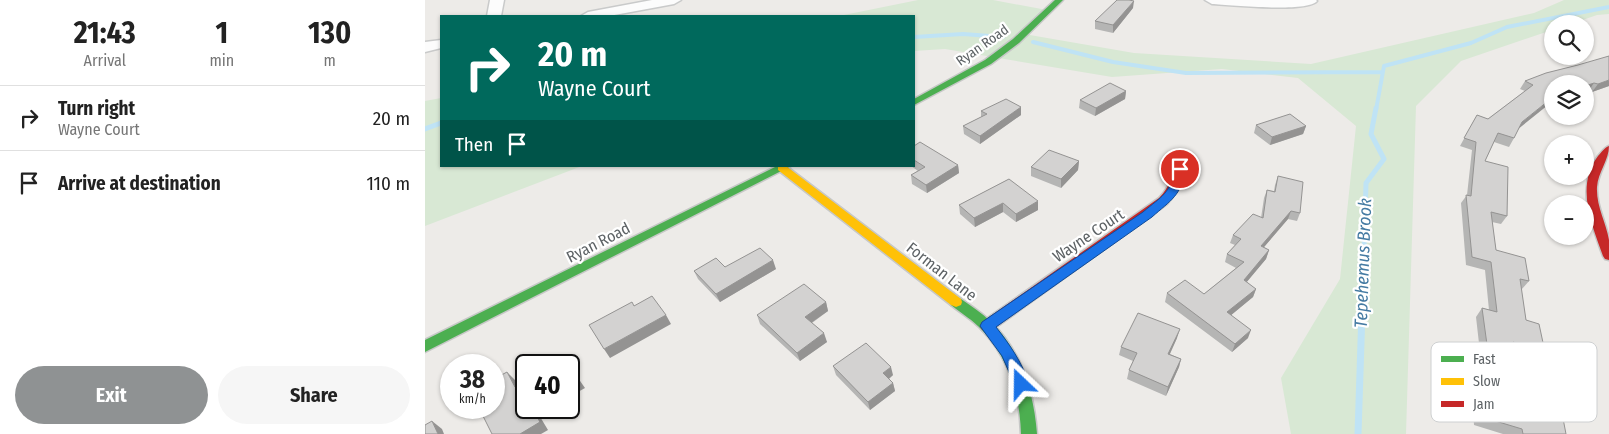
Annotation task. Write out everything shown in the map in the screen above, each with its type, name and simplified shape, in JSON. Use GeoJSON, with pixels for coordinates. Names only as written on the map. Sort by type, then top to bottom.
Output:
{"type":"FeatureCollection","features":[{"type":"Feature","properties":{"kind":"street"},"geometry":{"type":"LineString","coordinates":[[494,15],[497,0]]}},
{"type":"Feature","properties":{"kind":"street"},"geometry":{"type":"LineString","coordinates":[[593,15],[674,0]]}},
{"type":"Feature","properties":{"kind":"street","name":"Ryan Road"},"geometry":{"type":"LineString","coordinates":[[915,101],[959,79],[994,58],[1016,41],[1059,0]]}},
{"type":"Feature","properties":{"kind":"street"},"geometry":{"type":"LineString","coordinates":[[1212,0],[1273,4],[1310,0]]}},
{"type":"Feature","properties":{"kind":"street"},"geometry":{"type":"LineString","coordinates":[[425,47],[440,44]]}},
{"type":"Feature","properties":{"kind":"street"},"geometry":{"type":"LineString","coordinates":[[1609,149],[1596,167],[1591,193],[1595,219],[1609,256]]}},
{"type":"Feature","properties":{"kind":"street","name":"Wayne Court"},"geometry":{"type":"LineString","coordinates":[[987,326],[1147,214],[1172,194],[1178,184],[1180,169],[1178,153]]}},
{"type":"Feature","properties":{"kind":"street","name":"Ryan Road"},"geometry":{"type":"LineString","coordinates":[[425,346],[784,167]]}},
{"type":"Feature","properties":{"kind":"street","name":"Forman Lane"},"geometry":{"type":"LineString","coordinates":[[784,167],[987,326],[1007,352],[1017,370],[1026,397],[1029,434]]}},
{"type":"Feature","properties":{"kind":"green space"},"geometry":{"type":"Polygon","coordinates":[[[918,0],[993,0],[1047,10],[1024,34],[1134,53],[1311,64],[1534,13],[1564,0],[1609,0],[1609,14],[1594,16],[1544,15],[1544,33],[1461,61],[1416,106],[1406,434],[1291,434],[1281,378],[1340,279],[1356,126],[1298,78],[1222,69],[1112,77],[945,49],[915,51],[915,15],[844,15],[918,0]]]}},
{"type":"Feature","properties":{"kind":"green space"},"geometry":{"type":"Polygon","coordinates":[[[440,98],[440,167],[579,167],[425,226],[425,101],[440,98]]]}},
{"type":"Feature","properties":{"kind":"building"},"geometry":{"type":"Polygon","coordinates":[[[1117,0],[1134,1],[1113,25],[1095,21],[1117,0]]]}},
{"type":"Feature","properties":{"kind":"building"},"geometry":{"type":"Polygon","coordinates":[[[1609,56],[1609,80],[1598,84],[1594,83],[1594,75],[1544,75],[1544,104],[1522,122],[1514,138],[1498,133],[1485,161],[1508,167],[1507,216],[1491,212],[1496,250],[1525,258],[1529,281],[1520,279],[1526,320],[1539,324],[1543,342],[1487,342],[1482,308],[1497,312],[1491,262],[1472,257],[1466,195],[1471,196],[1476,142],[1464,138],[1477,115],[1488,119],[1533,85],[1525,81],[1546,73],[1578,65],[1594,65],[1594,60],[1609,56]]]}},
{"type":"Feature","properties":{"kind":"building"},"geometry":{"type":"Polygon","coordinates":[[[1110,83],[1126,91],[1096,108],[1080,100],[1110,83]]]}},
{"type":"Feature","properties":{"kind":"building"},"geometry":{"type":"Polygon","coordinates":[[[1006,99],[1021,107],[980,136],[963,126],[987,114],[981,111],[1006,99]]]}},
{"type":"Feature","properties":{"kind":"building"},"geometry":{"type":"Polygon","coordinates":[[[1290,114],[1306,126],[1272,137],[1256,125],[1290,114]]]}},
{"type":"Feature","properties":{"kind":"building"},"geometry":{"type":"Polygon","coordinates":[[[920,142],[958,165],[926,185],[911,175],[925,167],[915,161],[915,145],[920,142]]]}},
{"type":"Feature","properties":{"kind":"building"},"geometry":{"type":"Polygon","coordinates":[[[1049,150],[1079,161],[1061,179],[1031,167],[1049,150]]]}},
{"type":"Feature","properties":{"kind":"building"},"geometry":{"type":"Polygon","coordinates":[[[1278,176],[1303,182],[1300,213],[1291,211],[1261,246],[1269,250],[1244,280],[1256,289],[1227,312],[1251,330],[1235,344],[1167,293],[1185,280],[1204,294],[1244,262],[1227,254],[1241,239],[1233,235],[1253,214],[1263,218],[1267,190],[1275,192],[1278,176]]]}},
{"type":"Feature","properties":{"kind":"building"},"geometry":{"type":"Polygon","coordinates":[[[1009,179],[1038,201],[1016,214],[1003,203],[974,218],[959,205],[1009,179]]]}},
{"type":"Feature","properties":{"kind":"building"},"geometry":{"type":"Polygon","coordinates":[[[760,248],[773,260],[716,294],[694,271],[716,258],[725,267],[760,248]]]}},
{"type":"Feature","properties":{"kind":"building"},"geometry":{"type":"Polygon","coordinates":[[[804,284],[826,302],[805,317],[824,333],[797,353],[757,315],[804,284]]]}},
{"type":"Feature","properties":{"kind":"building"},"geometry":{"type":"Polygon","coordinates":[[[652,296],[666,315],[604,349],[589,325],[632,302],[634,306],[652,296]]]}},
{"type":"Feature","properties":{"kind":"building"},"geometry":{"type":"Polygon","coordinates":[[[1138,313],[1180,329],[1168,354],[1181,359],[1168,387],[1129,370],[1137,353],[1121,347],[1138,313]]]}},
{"type":"Feature","properties":{"kind":"building"},"geometry":{"type":"Polygon","coordinates":[[[866,343],[891,367],[883,373],[893,383],[868,402],[833,366],[866,343]]]}},
{"type":"Feature","properties":{"kind":"building"},"geometry":{"type":"Polygon","coordinates":[[[507,372],[515,387],[515,419],[538,419],[540,422],[520,434],[492,434],[484,419],[505,419],[505,373],[507,372]]]}},
{"type":"Feature","properties":{"kind":"building"},"geometry":{"type":"Polygon","coordinates":[[[432,421],[438,434],[425,434],[425,425],[432,421]]]}},
{"type":"Feature","properties":{"kind":"building"},"geometry":{"type":"Polygon","coordinates":[[[1499,422],[1564,422],[1566,434],[1523,434],[1522,429],[1499,422]]]}},
{"type":"Feature","properties":{"kind":"waterway","name":"Tepehemus Brook"},"geometry":{"type":"LineString","coordinates":[[1383,72],[1384,66],[1471,43],[1507,27],[1609,7]]}},
{"type":"Feature","properties":{"kind":"waterway"},"geometry":{"type":"LineString","coordinates":[[915,37],[963,34],[1003,37]]}},
{"type":"Feature","properties":{"kind":"waterway"},"geometry":{"type":"LineString","coordinates":[[1033,42],[1113,62],[1186,73],[1383,72]]}},
{"type":"Feature","properties":{"kind":"waterway","name":"Tepehemus Brook"},"geometry":{"type":"LineString","coordinates":[[1376,110],[1383,72]]}},
{"type":"Feature","properties":{"kind":"waterway","name":"Tepehemus Brook"},"geometry":{"type":"LineString","coordinates":[[1364,251],[1366,183],[1384,159],[1371,134],[1376,108]]}},
{"type":"Feature","properties":{"kind":"waterway"},"geometry":{"type":"LineString","coordinates":[[425,129],[440,123]]}},
{"type":"Feature","properties":{"kind":"waterway","name":"Tepehemus Brook"},"geometry":{"type":"LineString","coordinates":[[1358,434],[1364,250]]}},
{"type":"Feature","properties":{"kind":"traffic: fast"},"geometry":{"type":"LineString","coordinates":[[915,101],[988,62],[1016,41],[1059,0]]}},
{"type":"Feature","properties":{"kind":"traffic: fast"},"geometry":{"type":"LineString","coordinates":[[425,346],[784,167]]}},
{"type":"Feature","properties":{"kind":"traffic: fast"},"geometry":{"type":"LineString","coordinates":[[956,302],[986,325],[1005,348],[1023,390],[1029,434]]}},
{"type":"Feature","properties":{"kind":"traffic: slow"},"geometry":{"type":"LineString","coordinates":[[782,168],[956,302]]}},
{"type":"Feature","properties":{"kind":"traffic: jam"},"geometry":{"type":"LineString","coordinates":[[1609,149],[1594,174],[1592,187],[1592,201],[1595,214],[1609,256]]}},
{"type":"Feature","properties":{"kind":"traffic: jam"},"geometry":{"type":"LineString","coordinates":[[987,326],[1163,201],[1172,190],[1177,179],[1179,167],[1178,153]]}},
{"type":"Feature","properties":{"kind":"route"},"geometry":{"type":"LineString","coordinates":[[1021,384],[1017,370],[1007,352],[987,326],[1147,214],[1172,194],[1178,184],[1180,169]]}}]}
